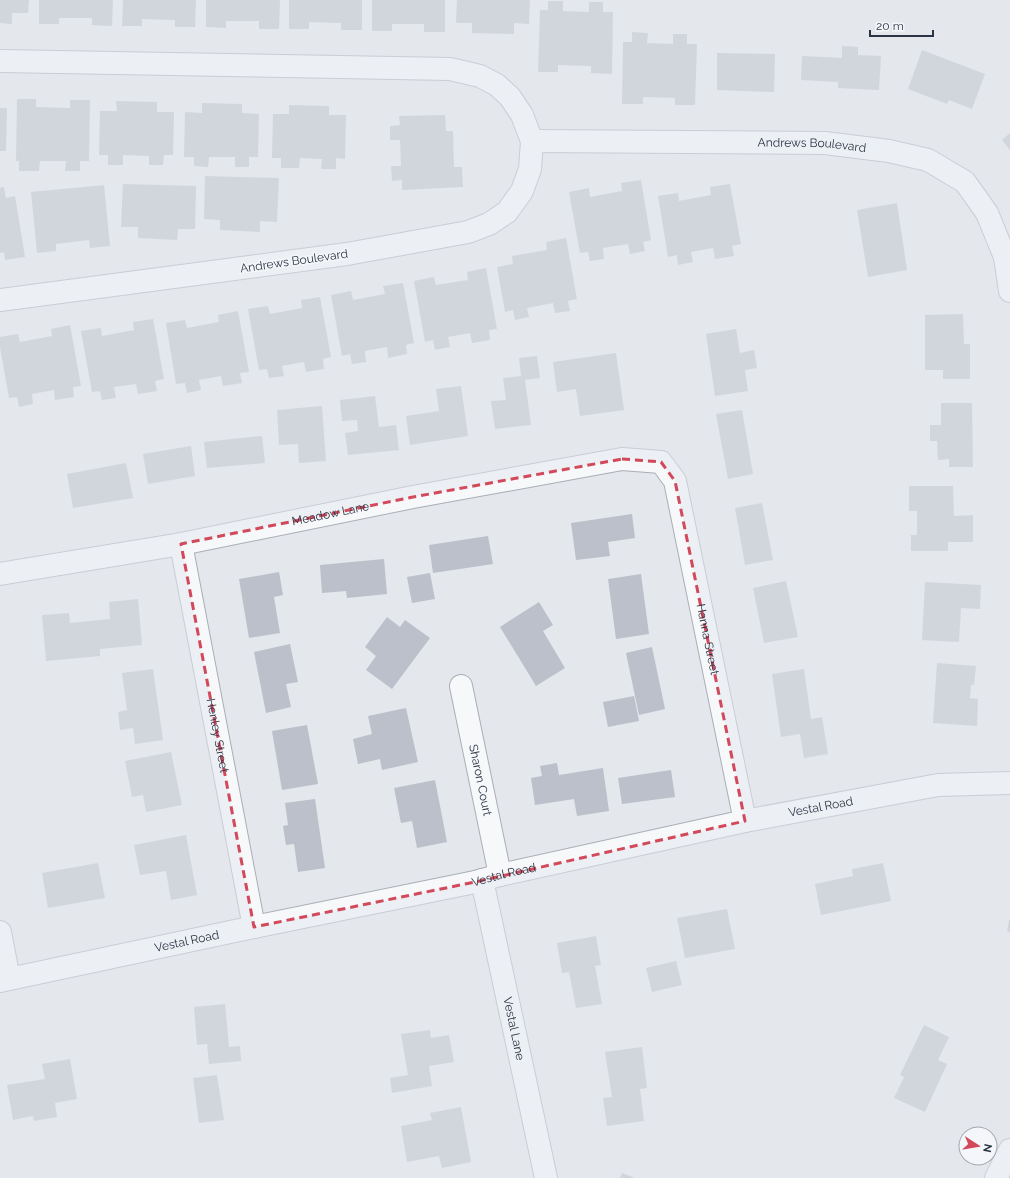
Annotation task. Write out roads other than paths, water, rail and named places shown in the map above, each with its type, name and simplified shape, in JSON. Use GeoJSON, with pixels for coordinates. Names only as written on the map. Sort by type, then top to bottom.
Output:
{"type":"FeatureCollection","features":[{"type":"Feature","properties":{"kind":"street","name":"Andrews Boulevard"},"geometry":{"type":"LineString","coordinates":[[0,61],[450,69],[480,76],[497,85],[510,97],[522,115],[532,142],[530,169],[522,191],[507,212],[489,224],[468,232],[347,254],[0,300]]}},
{"type":"Feature","properties":{"kind":"street","name":"Andrews Boulevard"},"geometry":{"type":"LineString","coordinates":[[532,142],[825,143],[889,151],[928,160],[965,182],[988,213],[1005,257],[1010,291]]}},
{"type":"Feature","properties":{"kind":"street","name":"Meadow Lane"},"geometry":{"type":"LineString","coordinates":[[0,574],[180,544],[413,497],[622,459],[661,462]]}},
{"type":"Feature","properties":{"kind":"street","name":"Hanna Street"},"geometry":{"type":"LineString","coordinates":[[661,462],[675,481],[745,821]]}},
{"type":"Feature","properties":{"kind":"street","name":"Henley Street"},"geometry":{"type":"LineString","coordinates":[[180,544],[254,927]]}},
{"type":"Feature","properties":{"kind":"street","name":"Sharon Court"},"geometry":{"type":"LineString","coordinates":[[461,686],[491,877]]}},
{"type":"Feature","properties":{"kind":"street","name":"Vestal Road"},"geometry":{"type":"LineString","coordinates":[[5,980],[491,877],[745,821],[938,785],[1010,783]]}},
{"type":"Feature","properties":{"kind":"street","name":"Vestal Lane"},"geometry":{"type":"LineString","coordinates":[[491,877],[546,1178]]}},
{"type":"Feature","properties":{"kind":"street"},"geometry":{"type":"LineString","coordinates":[[0,932],[5,980]]}},
{"type":"Feature","properties":{"kind":"street"},"geometry":{"type":"LineString","coordinates":[[996,1178],[1010,1150]]}}]}
